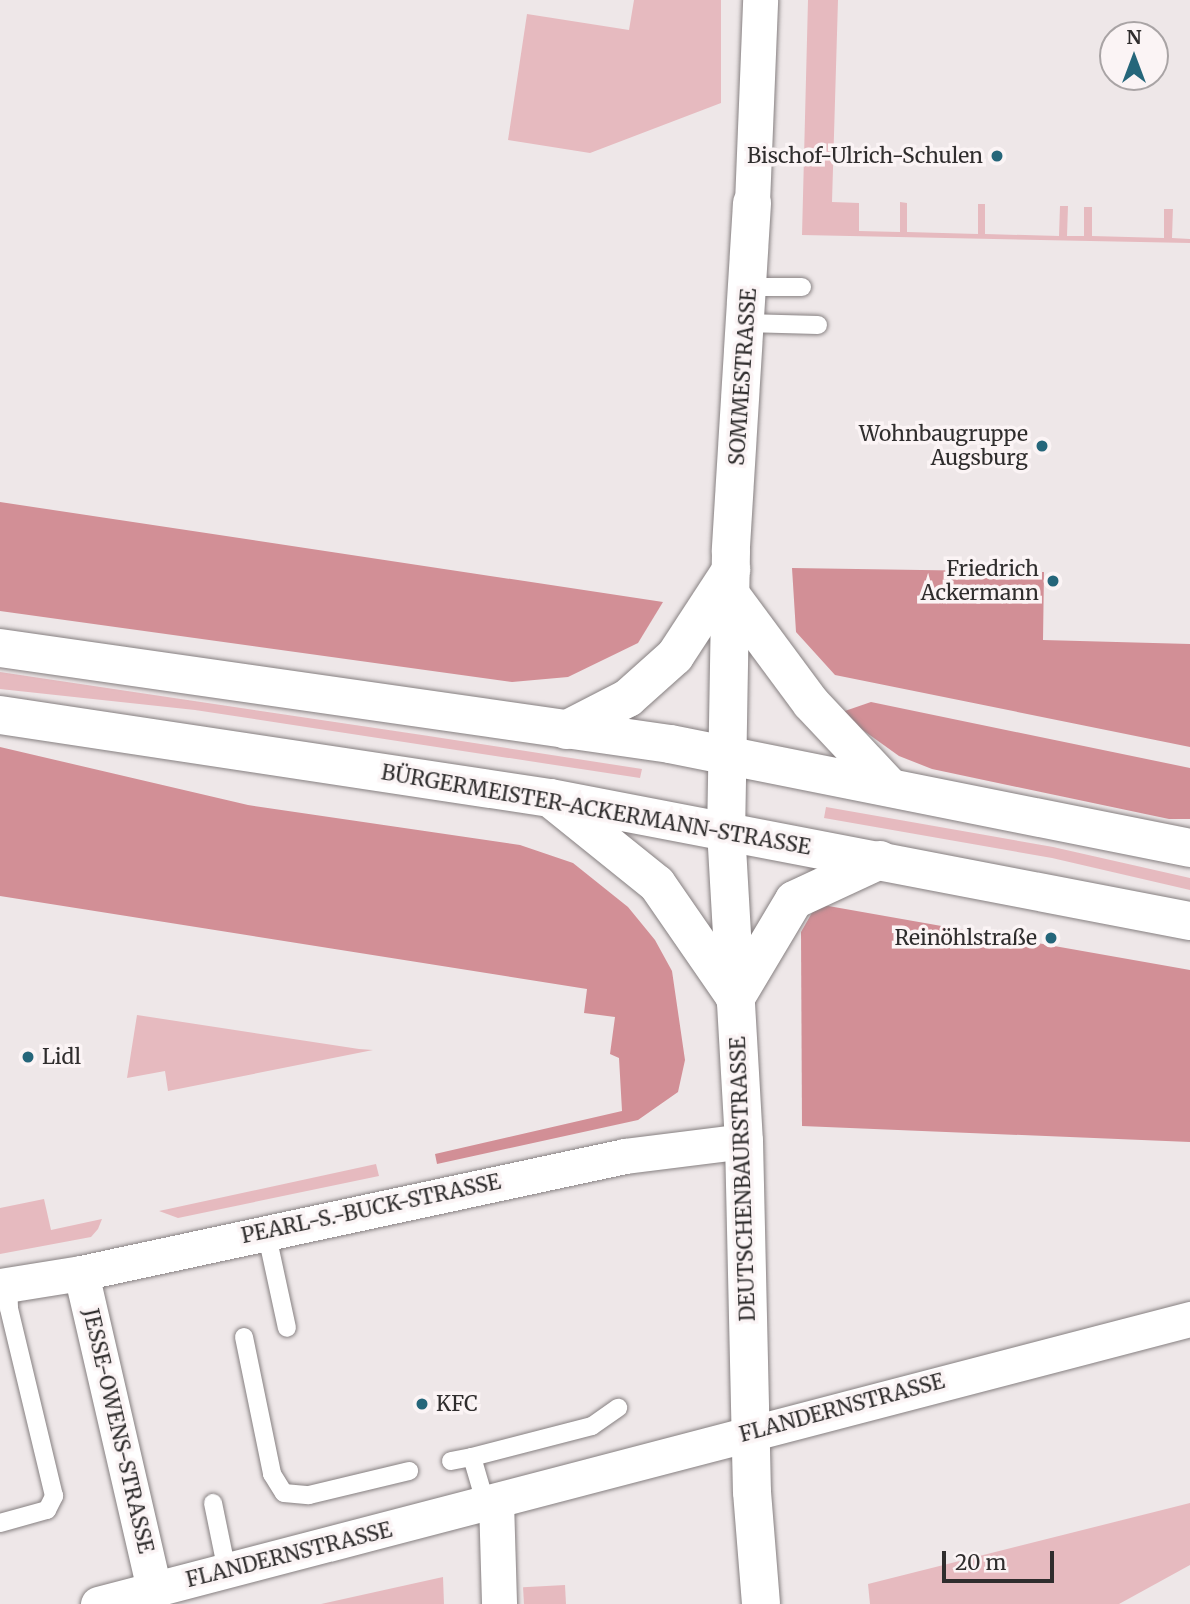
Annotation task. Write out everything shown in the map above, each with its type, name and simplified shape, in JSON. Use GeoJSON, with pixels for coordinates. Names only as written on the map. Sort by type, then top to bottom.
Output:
{"type":"FeatureCollection","features":[{"type":"Feature","properties":{"kind":"main road","name":"SOMMESTRASSE"},"geometry":{"type":"LineString","coordinates":[[726,754],[730,582],[752,203]]}},
{"type":"Feature","properties":{"kind":"main road"},"geometry":{"type":"LineString","coordinates":[[566,730],[628,698],[675,656],[730,582],[811,703],[887,784]]}},
{"type":"Feature","properties":{"kind":"main road"},"geometry":{"type":"LineString","coordinates":[[0,648],[726,754],[1188,846]]}},
{"type":"Feature","properties":{"kind":"main road","name":"BÜRGERMEISTER-ACKERMANN-STRASSE"},"geometry":{"type":"LineString","coordinates":[[0,715],[550,798],[1190,921]]}},
{"type":"Feature","properties":{"kind":"main road","name":"DEUTSCHENBAURSTRASSE"},"geometry":{"type":"LineString","coordinates":[[726,754],[726,830],[744,1141],[750,1432],[761,1604]]}},
{"type":"Feature","properties":{"kind":"main road"},"geometry":{"type":"LineString","coordinates":[[550,798],[657,884],[736,999],[793,900],[880,860]]}},
{"type":"Feature","properties":{"kind":"street","name":"SOMMESTRASSE"},"geometry":{"type":"LineString","coordinates":[[752,203],[760,0]]}},
{"type":"Feature","properties":{"kind":"street","name":"PEARL-S.-BUCK-STRASSE"},"geometry":{"type":"LineString","coordinates":[[4,1286],[81,1273],[266,1231],[625,1156],[744,1141]]}},
{"type":"Feature","properties":{"kind":"street","name":"JESSE-OWENS-STRASSE"},"geometry":{"type":"LineString","coordinates":[[81,1273],[125,1599]]}},
{"type":"Feature","properties":{"kind":"street","name":"FLANDERNSTRASSE"},"geometry":{"type":"LineString","coordinates":[[125,1599],[226,1570],[491,1503],[750,1432],[1190,1318]]}},
{"type":"Feature","properties":{"kind":"street"},"geometry":{"type":"LineString","coordinates":[[491,1503],[499,1604]]}},
{"type":"Feature","properties":{"kind":"lane"},"geometry":{"type":"LineString","coordinates":[[747,305],[802,287]]}},
{"type":"Feature","properties":{"kind":"lane"},"geometry":{"type":"LineString","coordinates":[[747,305],[818,325]]}},
{"type":"Feature","properties":{"kind":"lane"},"geometry":{"type":"LineString","coordinates":[[266,1231],[287,1328]]}},
{"type":"Feature","properties":{"kind":"lane"},"geometry":{"type":"LineString","coordinates":[[0,1522],[47,1510],[54,1496],[4,1286]]}},
{"type":"Feature","properties":{"kind":"lane"},"geometry":{"type":"LineString","coordinates":[[244,1337],[272,1474],[284,1493],[309,1495],[409,1471]]}},
{"type":"Feature","properties":{"kind":"lane"},"geometry":{"type":"LineString","coordinates":[[451,1461],[593,1426],[618,1408]]}},
{"type":"Feature","properties":{"kind":"lane"},"geometry":{"type":"LineString","coordinates":[[472,1457],[491,1503]]}},
{"type":"Feature","properties":{"kind":"lane"},"geometry":{"type":"LineString","coordinates":[[213,1503],[226,1570]]}},
{"type":"Feature","properties":{"kind":"shaded area"},"geometry":{"type":"Polygon","coordinates":[[[634,0],[721,0],[721,103],[590,153],[508,140],[527,14],[629,30],[634,0]]]}},
{"type":"Feature","properties":{"kind":"shaded area"},"geometry":{"type":"Polygon","coordinates":[[[808,0],[838,0],[832,202],[859,203],[859,231],[900,232],[900,202],[907,203],[907,232],[978,234],[978,204],[985,204],[985,234],[1059,236],[1060,206],[1068,206],[1067,236],[1084,236],[1084,207],[1092,207],[1092,236],[1164,238],[1164,209],[1173,209],[1172,238],[1190,239],[1190,243],[802,235],[808,0]]]}},
{"type":"Feature","properties":{"kind":"shaded area"},"geometry":{"type":"Polygon","coordinates":[[[0,502],[663,602],[638,643],[568,677],[512,682],[0,611],[0,502]]]}},
{"type":"Feature","properties":{"kind":"shaded area"},"geometry":{"type":"Polygon","coordinates":[[[792,568],[1044,572],[1043,640],[1190,644],[1190,747],[835,675],[796,632],[792,568]]]}},
{"type":"Feature","properties":{"kind":"shaded area"},"geometry":{"type":"Polygon","coordinates":[[[0,672],[642,769],[640,778],[195,710],[0,689],[0,672]]]}},
{"type":"Feature","properties":{"kind":"shaded area"},"geometry":{"type":"Polygon","coordinates":[[[871,702],[1190,768],[1190,819],[1169,819],[932,769],[899,756],[839,713],[871,702]]]}},
{"type":"Feature","properties":{"kind":"shaded area"},"geometry":{"type":"Polygon","coordinates":[[[0,747],[248,805],[520,845],[573,863],[628,907],[655,940],[672,971],[685,1060],[678,1092],[638,1120],[437,1164],[435,1154],[622,1111],[619,1058],[610,1054],[615,1017],[584,1013],[587,989],[0,896],[0,747]]]}},
{"type":"Feature","properties":{"kind":"shaded area"},"geometry":{"type":"Polygon","coordinates":[[[826,807],[1053,847],[1190,878],[1190,890],[1052,858],[824,818],[826,807]]]}},
{"type":"Feature","properties":{"kind":"shaded area"},"geometry":{"type":"Polygon","coordinates":[[[817,904],[1190,970],[1190,1142],[802,1126],[801,932],[817,904]]]}},
{"type":"Feature","properties":{"kind":"shaded area"},"geometry":{"type":"Polygon","coordinates":[[[137,1015],[373,1050],[168,1091],[165,1071],[127,1078],[137,1015]]]}},
{"type":"Feature","properties":{"kind":"shaded area"},"geometry":{"type":"Polygon","coordinates":[[[376,1164],[379,1176],[178,1218],[159,1211],[376,1164]]]}},
{"type":"Feature","properties":{"kind":"shaded area"},"geometry":{"type":"Polygon","coordinates":[[[44,1199],[51,1230],[102,1219],[98,1229],[91,1237],[0,1254],[0,1208],[44,1199]]]}},
{"type":"Feature","properties":{"kind":"shaded area"},"geometry":{"type":"Polygon","coordinates":[[[1190,1503],[1190,1565],[1119,1604],[870,1604],[868,1584],[1190,1503]]]}},
{"type":"Feature","properties":{"kind":"shaded area"},"geometry":{"type":"Polygon","coordinates":[[[443,1577],[444,1604],[321,1604],[443,1577]]]}},
{"type":"Feature","properties":{"kind":"shaded area"},"geometry":{"type":"Polygon","coordinates":[[[565,1585],[566,1604],[524,1604],[523,1587],[565,1585]]]}},
{"type":"Feature","properties":{"kind":"place","name":"Bischof-Ulrich-Schulen"},"geometry":{"type":"Point","coordinates":[997,156]}},
{"type":"Feature","properties":{"kind":"place","name":"Wohnbaugruppe Augsburg"},"geometry":{"type":"Point","coordinates":[1042,446]}},
{"type":"Feature","properties":{"kind":"place","name":"Friedrich Ackermann"},"geometry":{"type":"Point","coordinates":[1053,581]}},
{"type":"Feature","properties":{"kind":"place","name":"Reinöhlstraße"},"geometry":{"type":"Point","coordinates":[1051,938]}},
{"type":"Feature","properties":{"kind":"place","name":"Lidl"},"geometry":{"type":"Point","coordinates":[28,1057]}},
{"type":"Feature","properties":{"kind":"place","name":"KFC"},"geometry":{"type":"Point","coordinates":[422,1404]}}]}
